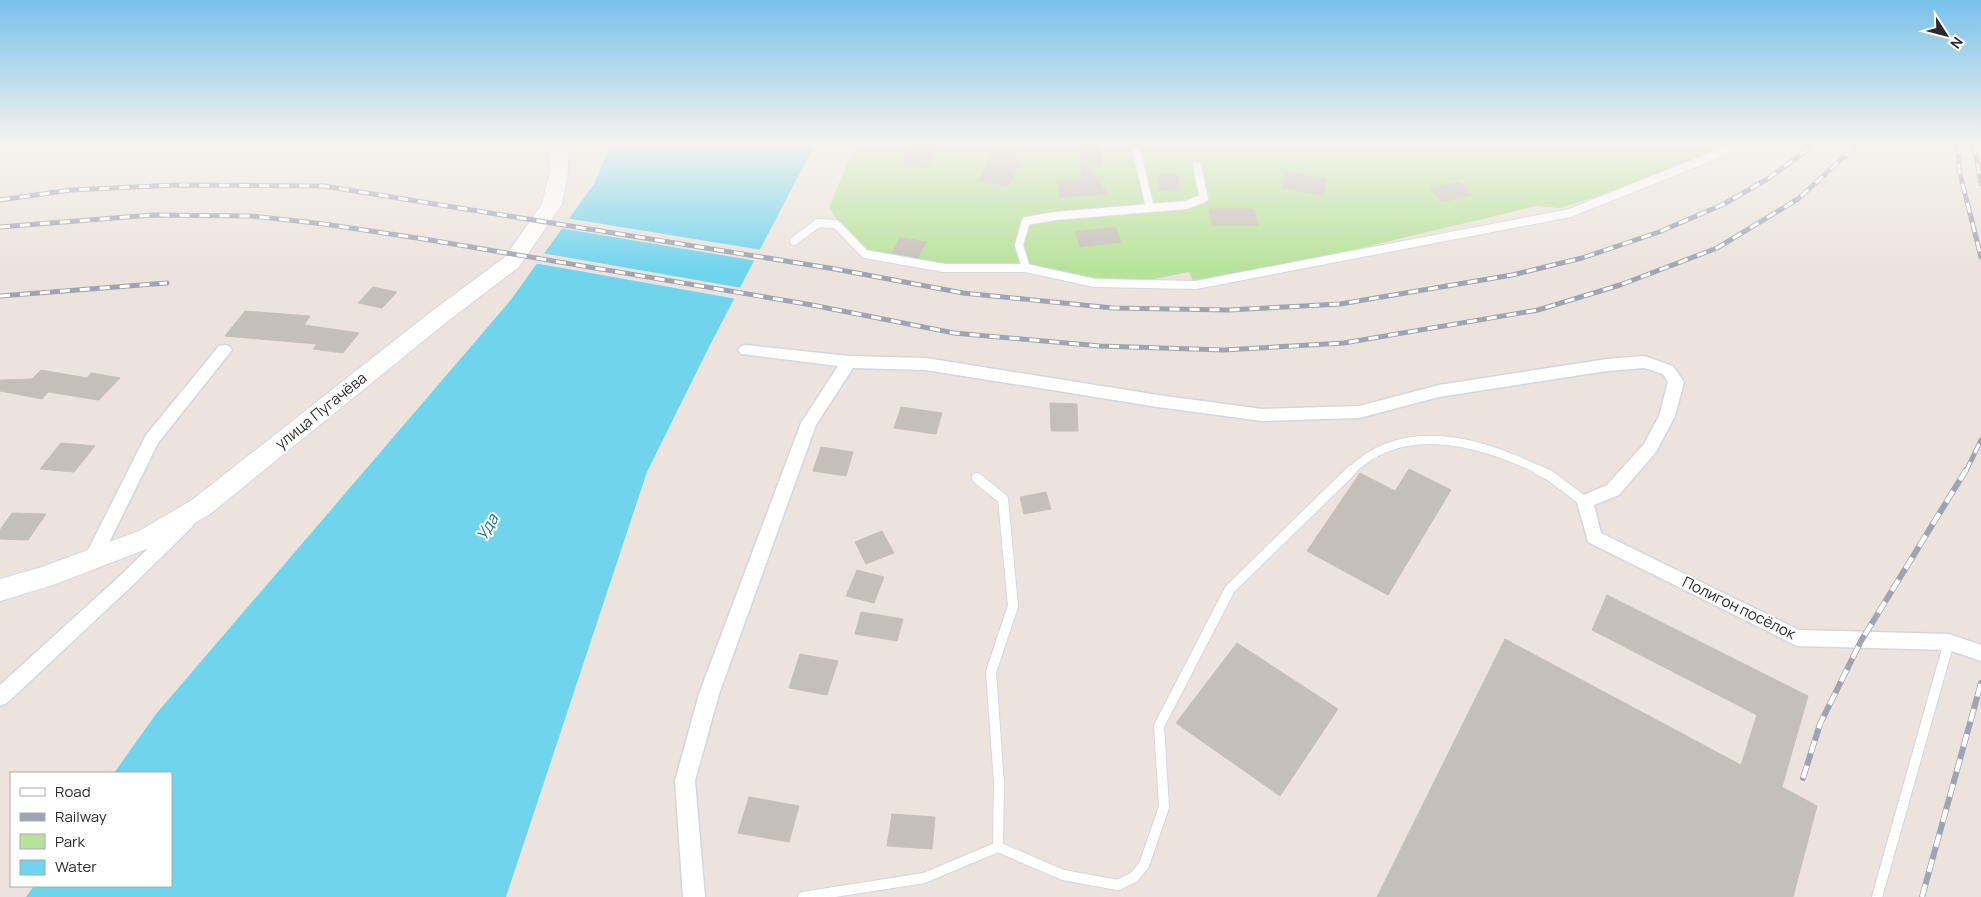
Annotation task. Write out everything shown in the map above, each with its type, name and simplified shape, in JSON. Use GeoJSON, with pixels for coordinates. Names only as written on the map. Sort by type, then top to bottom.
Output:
{"type":"FeatureCollection","features":[{"type":"Feature","properties":{"kind":"street","name":"улица Пугачёва"},"geometry":{"type":"LineString","coordinates":[[0,590],[44,577],[148,538],[201,507],[440,316],[512,262],[552,204],[556,186]]}},
{"type":"Feature","properties":{"kind":"street"},"geometry":{"type":"LineString","coordinates":[[93,558],[152,439],[224,350]]}},
{"type":"Feature","properties":{"kind":"street"},"geometry":{"type":"LineString","coordinates":[[746,350],[849,362],[926,364],[1158,401],[1262,415],[1359,412],[1439,391],[1607,365],[1644,362],[1668,370],[1676,382],[1667,416],[1650,448],[1613,490],[1585,502]]}},
{"type":"Feature","properties":{"kind":"street"},"geometry":{"type":"LineString","coordinates":[[694,897],[686,781],[709,694],[809,423],[849,362]]}},
{"type":"Feature","properties":{"kind":"street","name":"Полигон посёлок"},"geometry":{"type":"LineString","coordinates":[[1585,502],[1594,537],[1797,638],[1948,642],[1981,653]]}},
{"type":"Feature","properties":{"kind":"street"},"geometry":{"type":"LineString","coordinates":[[0,697],[128,579],[201,507]]}},
{"type":"Feature","properties":{"kind":"lane"},"geometry":{"type":"LineString","coordinates":[[1145,186],[1150,208]]}},
{"type":"Feature","properties":{"kind":"lane"},"geometry":{"type":"LineString","coordinates":[[1026,268],[1019,245],[1026,221],[1056,216],[1186,205],[1204,198],[1201,186]]}},
{"type":"Feature","properties":{"kind":"lane"},"geometry":{"type":"LineString","coordinates":[[794,241],[818,223],[836,224],[865,254],[944,268],[1026,268],[1094,283],[1196,285],[1570,213],[1638,186]]}},
{"type":"Feature","properties":{"kind":"lane"},"geometry":{"type":"LineString","coordinates":[[803,897],[924,878],[998,847],[1063,876],[1118,885],[1134,877],[1144,865],[1164,807],[1159,726],[1230,589],[1363,459],[1395,444],[1432,438],[1468,444],[1510,456],[1541,472],[1585,502]]}},
{"type":"Feature","properties":{"kind":"lane"},"geometry":{"type":"LineString","coordinates":[[977,478],[1002,499],[1013,606],[991,672],[999,783],[998,847]]}},
{"type":"Feature","properties":{"kind":"lane"},"geometry":{"type":"LineString","coordinates":[[1877,897],[1948,642]]}},
{"type":"Feature","properties":{"kind":"green space"},"geometry":{"type":"Polygon","coordinates":[[[838,186],[1630,186],[1560,208],[1536,206],[1307,261],[1193,281],[1189,272],[1149,280],[1132,280],[921,266],[872,256],[839,223],[829,207],[838,186]]]}},
{"type":"Feature","properties":{"kind":"water","name":"Уда"},"geometry":{"type":"Polygon","coordinates":[[[593,186],[793,186],[709,347],[647,472],[506,897],[26,897],[33,887],[172,887],[172,772],[115,772],[156,714],[510,301],[593,186]]]}},
{"type":"Feature","properties":{"kind":"pier"},"geometry":{"type":"Polygon","coordinates":[[[566,218],[762,250],[757,261],[559,228],[566,218]]]}},
{"type":"Feature","properties":{"kind":"pier"},"geometry":{"type":"Polygon","coordinates":[[[542,253],[742,288],[737,299],[534,263],[542,253]]]}},
{"type":"Feature","properties":{"kind":"building"},"geometry":{"type":"Polygon","coordinates":[[[1058,186],[1102,186],[1108,194],[1060,197],[1058,186]]]}},
{"type":"Feature","properties":{"kind":"building"},"geometry":{"type":"Polygon","coordinates":[[[1160,186],[1179,186],[1180,191],[1160,190],[1160,186]]]}},
{"type":"Feature","properties":{"kind":"building"},"geometry":{"type":"Polygon","coordinates":[[[1283,186],[1325,186],[1323,195],[1282,188],[1283,186]]]}},
{"type":"Feature","properties":{"kind":"building"},"geometry":{"type":"Polygon","coordinates":[[[1443,186],[1464,186],[1472,195],[1442,202],[1430,189],[1443,186]]]}},
{"type":"Feature","properties":{"kind":"building"},"geometry":{"type":"Polygon","coordinates":[[[1209,209],[1254,209],[1258,225],[1212,225],[1209,209]]]}},
{"type":"Feature","properties":{"kind":"building"},"geometry":{"type":"Polygon","coordinates":[[[1115,227],[1121,242],[1080,247],[1075,232],[1115,227]]]}},
{"type":"Feature","properties":{"kind":"building"},"geometry":{"type":"Polygon","coordinates":[[[900,237],[926,242],[918,258],[892,253],[900,237]]]}},
{"type":"Feature","properties":{"kind":"building"},"geometry":{"type":"Polygon","coordinates":[[[373,287],[397,292],[382,308],[358,303],[373,287]]]}},
{"type":"Feature","properties":{"kind":"building"},"geometry":{"type":"Polygon","coordinates":[[[245,311],[310,316],[304,325],[359,333],[343,353],[313,349],[317,344],[225,336],[245,311]]]}},
{"type":"Feature","properties":{"kind":"building"},"geometry":{"type":"Polygon","coordinates":[[[41,370],[87,378],[91,373],[120,378],[99,400],[48,392],[42,399],[0,391],[0,380],[32,379],[41,370]]]}},
{"type":"Feature","properties":{"kind":"building"},"geometry":{"type":"Polygon","coordinates":[[[1050,403],[1077,404],[1078,431],[1051,431],[1050,403]]]}},
{"type":"Feature","properties":{"kind":"building"},"geometry":{"type":"Polygon","coordinates":[[[901,407],[942,413],[936,434],[894,428],[901,407]]]}},
{"type":"Feature","properties":{"kind":"building"},"geometry":{"type":"Polygon","coordinates":[[[61,443],[95,446],[74,472],[40,469],[61,443]]]}},
{"type":"Feature","properties":{"kind":"building"},"geometry":{"type":"Polygon","coordinates":[[[821,447],[853,452],[846,476],[813,471],[821,447]]]}},
{"type":"Feature","properties":{"kind":"building"},"geometry":{"type":"Polygon","coordinates":[[[1409,469],[1451,490],[1388,595],[1307,551],[1360,473],[1395,491],[1409,469]]]}},
{"type":"Feature","properties":{"kind":"building"},"geometry":{"type":"Polygon","coordinates":[[[1046,492],[1051,509],[1024,514],[1020,497],[1046,492]]]}},
{"type":"Feature","properties":{"kind":"building"},"geometry":{"type":"Polygon","coordinates":[[[12,513],[46,514],[28,540],[0,539],[0,530],[12,513]]]}},
{"type":"Feature","properties":{"kind":"building"},"geometry":{"type":"Polygon","coordinates":[[[882,531],[894,553],[866,564],[855,542],[882,531]]]}},
{"type":"Feature","properties":{"kind":"building"},"geometry":{"type":"Polygon","coordinates":[[[857,570],[884,577],[874,603],[846,596],[857,570]]]}},
{"type":"Feature","properties":{"kind":"building"},"geometry":{"type":"Polygon","coordinates":[[[1607,595],[1808,696],[1782,787],[1817,806],[1793,897],[1377,897],[1505,639],[1741,765],[1757,715],[1592,630],[1607,595]]]}},
{"type":"Feature","properties":{"kind":"building"},"geometry":{"type":"Polygon","coordinates":[[[861,612],[903,619],[897,641],[855,634],[861,612]]]}},
{"type":"Feature","properties":{"kind":"building"},"geometry":{"type":"Polygon","coordinates":[[[1237,643],[1338,709],[1280,796],[1176,723],[1237,643]]]}},
{"type":"Feature","properties":{"kind":"building"},"geometry":{"type":"Polygon","coordinates":[[[800,654],[838,661],[827,695],[789,688],[800,654]]]}},
{"type":"Feature","properties":{"kind":"building"},"geometry":{"type":"Polygon","coordinates":[[[749,797],[799,806],[789,842],[738,833],[749,797]]]}},
{"type":"Feature","properties":{"kind":"building"},"geometry":{"type":"Polygon","coordinates":[[[892,814],[935,817],[932,849],[887,846],[892,814]]]}},
{"type":"Feature","properties":{"kind":"railway"},"geometry":{"type":"LineString","coordinates":[[0,200],[71,190],[159,186]]}},
{"type":"Feature","properties":{"kind":"railway"},"geometry":{"type":"LineString","coordinates":[[303,186],[324,186],[835,269],[963,293],[1113,308],[1228,310],[1340,304],[1512,275],[1582,258],[1659,232],[1724,204],[1755,186]]}},
{"type":"Feature","properties":{"kind":"railway"},"geometry":{"type":"LineString","coordinates":[[0,227],[152,215],[251,216],[324,224],[424,239],[812,305],[954,333],[1100,346],[1224,350],[1344,343],[1538,310],[1620,285],[1717,248],[1798,199],[1812,186]]}},
{"type":"Feature","properties":{"kind":"railway"},"geometry":{"type":"LineString","coordinates":[[1963,186],[1981,257]]}},
{"type":"Feature","properties":{"kind":"railway"},"geometry":{"type":"LineString","coordinates":[[0,296],[167,283]]}},
{"type":"Feature","properties":{"kind":"railway"},"geometry":{"type":"LineString","coordinates":[[1966,471],[1981,440]]}},
{"type":"Feature","properties":{"kind":"railway"},"geometry":{"type":"LineString","coordinates":[[1803,778],[1820,724],[1861,641],[1966,470]]}},
{"type":"Feature","properties":{"kind":"railway"},"geometry":{"type":"LineString","coordinates":[[1922,897],[1981,683]]}}]}
